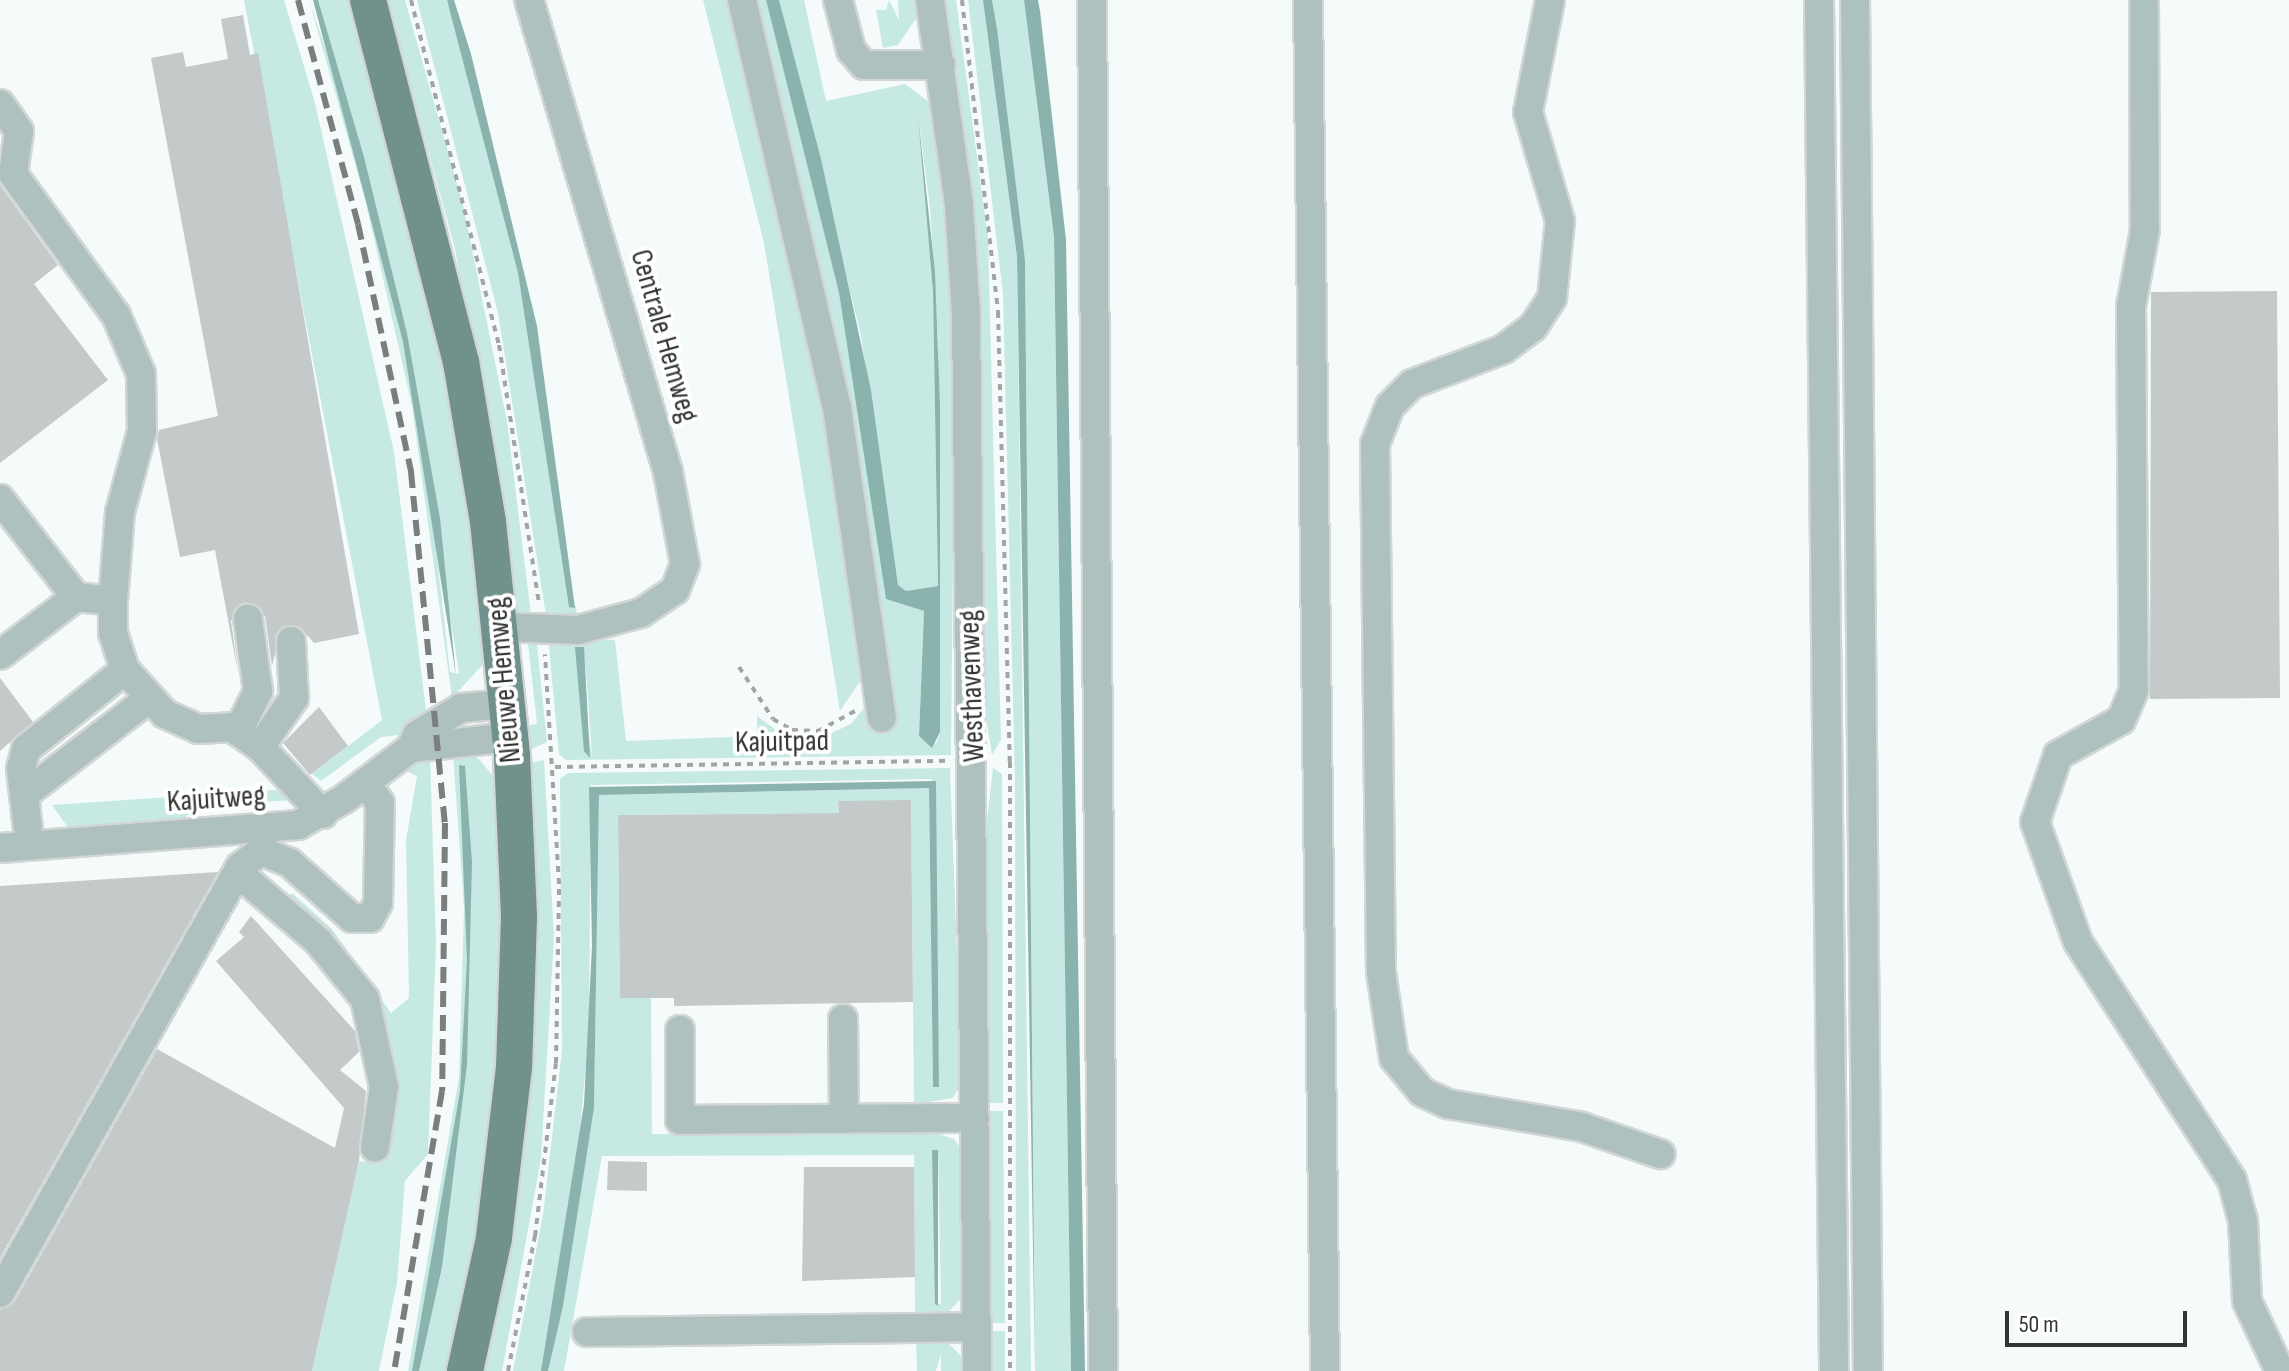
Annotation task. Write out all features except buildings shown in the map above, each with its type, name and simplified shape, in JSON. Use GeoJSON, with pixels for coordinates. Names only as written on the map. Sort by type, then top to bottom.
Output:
{"type":"FeatureCollection","features":[{"type":"Feature","properties":{"kind":"main road","name":"Nieuwe Hemweg"},"geometry":{"type":"LineString","coordinates":[[368,0],[449,302],[501,627],[509,720],[519,918],[514,1067],[494,1238],[465,1371]]}},
{"type":"Feature","properties":{"kind":"street","name":"Centrale Hemweg"},"geometry":{"type":"LineString","coordinates":[[501,627],[578,630],[665,600],[682,577],[686,548],[529,0]]}},
{"type":"Feature","properties":{"kind":"street"},"geometry":{"type":"LineString","coordinates":[[742,0],[837,407],[882,718]]}},
{"type":"Feature","properties":{"kind":"street"},"geometry":{"type":"LineString","coordinates":[[838,0],[851,50],[864,65],[941,65]]}},
{"type":"Feature","properties":{"kind":"street","name":"Westhavenweg"},"geometry":{"type":"LineString","coordinates":[[930,0],[941,65],[966,312],[977,1371]]}},
{"type":"Feature","properties":{"kind":"street"},"geometry":{"type":"LineString","coordinates":[[1092,0],[1103,1371]]}},
{"type":"Feature","properties":{"kind":"street"},"geometry":{"type":"LineString","coordinates":[[1308,0],[1325,1371]]}},
{"type":"Feature","properties":{"kind":"street"},"geometry":{"type":"LineString","coordinates":[[1550,0],[1528,112],[1560,221],[1552,298],[1512,345],[1412,384],[1390,406],[1375,444],[1381,972],[1394,1058],[1422,1092],[1448,1104],[1582,1127],[1660,1154]]}},
{"type":"Feature","properties":{"kind":"street"},"geometry":{"type":"LineString","coordinates":[[1819,0],[1834,1371]]}},
{"type":"Feature","properties":{"kind":"street"},"geometry":{"type":"LineString","coordinates":[[1855,0],[1868,1371]]}},
{"type":"Feature","properties":{"kind":"street"},"geometry":{"type":"LineString","coordinates":[[2144,0],[2145,230],[2131,306],[2134,690],[2121,720],[2058,755],[2035,822],[2078,942],[2232,1180],[2243,1221],[2247,1301],[2280,1371]]}},
{"type":"Feature","properties":{"kind":"street"},"geometry":{"type":"LineString","coordinates":[[0,104],[19,131],[13,174],[116,315],[141,374],[142,431],[120,512],[113,601],[135,685],[198,729],[249,740],[323,814]]}},
{"type":"Feature","properties":{"kind":"street"},"geometry":{"type":"LineString","coordinates":[[0,499],[76,597]]}},
{"type":"Feature","properties":{"kind":"street"},"geometry":{"type":"LineString","coordinates":[[0,655],[76,597],[113,601]]}},
{"type":"Feature","properties":{"kind":"street"},"geometry":{"type":"LineString","coordinates":[[248,619],[258,691],[249,740]]}},
{"type":"Feature","properties":{"kind":"street"},"geometry":{"type":"LineString","coordinates":[[249,740],[294,698],[291,641]]}},
{"type":"Feature","properties":{"kind":"street"},"geometry":{"type":"LineString","coordinates":[[30,846],[23,787],[32,740],[135,685]]}},
{"type":"Feature","properties":{"kind":"street","name":"Kajuitweg"},"geometry":{"type":"LineString","coordinates":[[0,848],[262,840],[323,814],[411,748],[417,735],[461,708],[509,720]]}},
{"type":"Feature","properties":{"kind":"street"},"geometry":{"type":"LineString","coordinates":[[0,1293],[237,872],[262,840],[352,918],[370,918],[378,903],[380,803],[365,783]]}},
{"type":"Feature","properties":{"kind":"street"},"geometry":{"type":"LineString","coordinates":[[237,872],[318,941],[370,1009],[384,1087],[375,1147]]}},
{"type":"Feature","properties":{"kind":"street"},"geometry":{"type":"LineString","coordinates":[[843,1019],[844,1119]]}},
{"type":"Feature","properties":{"kind":"street"},"geometry":{"type":"LineString","coordinates":[[680,1030],[680,1120],[975,1118]]}},
{"type":"Feature","properties":{"kind":"street"},"geometry":{"type":"LineString","coordinates":[[587,1332],[977,1327]]}},
{"type":"Feature","properties":{"kind":"path","name":"Westhavenweg"},"geometry":{"type":"LineString","coordinates":[[962,0],[996,264],[1010,762],[1010,1371]]}},
{"type":"Feature","properties":{"kind":"path"},"geometry":{"type":"LineString","coordinates":[[739,667],[773,719],[805,732],[854,712],[874,674]]}},
{"type":"Feature","properties":{"kind":"path","name":"Kajuitpad"},"geometry":{"type":"LineString","coordinates":[[555,767],[1010,762]]}},
{"type":"Feature","properties":{"kind":"shaded area"},"geometry":{"type":"Polygon","coordinates":[[[244,0],[284,0],[315,103],[394,452],[427,718],[406,734],[381,737],[321,781],[312,774],[382,720],[244,0]]]}},
{"type":"Feature","properties":{"kind":"shaded area"},"geometry":{"type":"Polygon","coordinates":[[[309,0],[345,105],[403,342],[431,505],[450,672],[459,674],[407,333],[318,0],[349,0],[430,297],[461,457],[485,662],[452,698],[412,406],[365,199],[309,0]]]}},
{"type":"Feature","properties":{"kind":"shaded area"},"geometry":{"type":"Polygon","coordinates":[[[313,0],[318,0],[364,157],[407,333],[440,518],[456,676],[403,342],[313,0]]]}},
{"type":"Feature","properties":{"kind":"shaded area"},"geometry":{"type":"Polygon","coordinates":[[[387,0],[405,0],[463,205],[507,421],[531,615],[517,617],[455,249],[387,0]]]}},
{"type":"Feature","properties":{"kind":"shaded area"},"geometry":{"type":"Polygon","coordinates":[[[417,0],[447,0],[472,88],[518,273],[569,606],[576,606],[578,623],[547,622],[498,313],[417,0]]]}},
{"type":"Feature","properties":{"kind":"shaded area"},"geometry":{"type":"Polygon","coordinates":[[[447,0],[454,0],[471,54],[537,326],[575,608],[569,607],[518,273],[447,0]]]}},
{"type":"Feature","properties":{"kind":"shaded area"},"geometry":{"type":"Polygon","coordinates":[[[703,0],[735,0],[807,297],[863,677],[840,711],[764,243],[703,0]]]}},
{"type":"Feature","properties":{"kind":"shaded area"},"geometry":{"type":"Polygon","coordinates":[[[749,0],[766,0],[839,293],[886,599],[924,611],[919,736],[936,744],[940,732],[938,339],[930,208],[917,106],[933,292],[938,586],[906,591],[898,585],[861,336],[779,0],[804,0],[826,101],[905,84],[933,105],[955,341],[951,755],[566,760],[559,754],[548,637],[615,640],[626,741],[757,736],[757,716],[780,733],[821,738],[851,724],[871,699],[890,724],[749,0]],[[583,647],[576,648],[592,757],[583,647]]]}},
{"type":"Feature","properties":{"kind":"shaded area"},"geometry":{"type":"Polygon","coordinates":[[[766,0],[779,0],[821,159],[871,390],[898,585],[906,591],[938,586],[933,292],[917,106],[935,272],[940,406],[940,732],[932,748],[919,736],[924,611],[886,599],[839,293],[766,0]]]}},
{"type":"Feature","properties":{"kind":"shaded area"},"geometry":{"type":"Polygon","coordinates":[[[889,0],[899,20],[898,0],[917,0],[919,14],[898,45],[883,48],[876,10],[886,10],[889,0]]]}},
{"type":"Feature","properties":{"kind":"shaded area"},"geometry":{"type":"Polygon","coordinates":[[[942,0],[956,0],[988,239],[1001,740],[992,755],[984,706],[971,192],[942,0]]]}},
{"type":"Feature","properties":{"kind":"shaded area"},"geometry":{"type":"Polygon","coordinates":[[[968,0],[983,0],[1017,257],[1031,1371],[1016,1371],[1015,783],[1003,294],[968,0]]]}},
{"type":"Feature","properties":{"kind":"shaded area"},"geometry":{"type":"Polygon","coordinates":[[[983,0],[992,0],[997,29],[1025,260],[1035,1371],[1017,257],[983,0]]]}},
{"type":"Feature","properties":{"kind":"shaded area"},"geometry":{"type":"Polygon","coordinates":[[[992,0],[1024,0],[1054,237],[1071,1371],[1035,1371],[1025,260],[992,0]]]}},
{"type":"Feature","properties":{"kind":"shaded area"},"geometry":{"type":"Polygon","coordinates":[[[1024,0],[1038,0],[1040,11],[1066,240],[1085,1371],[1071,1371],[1054,237],[1024,0]]]}},
{"type":"Feature","properties":{"kind":"shaded area"},"geometry":{"type":"Polygon","coordinates":[[[536,634],[547,742],[530,750],[530,725],[537,724],[527,635],[536,634]]]}},
{"type":"Feature","properties":{"kind":"shaded area"},"geometry":{"type":"Polygon","coordinates":[[[575,647],[584,647],[590,758],[584,751],[575,647]]]}},
{"type":"Feature","properties":{"kind":"shaded area"},"geometry":{"type":"Polygon","coordinates":[[[462,753],[478,758],[494,777],[502,929],[497,1066],[473,1254],[448,1371],[408,1371],[459,1078],[464,908],[453,754],[462,753]]]}},
{"type":"Feature","properties":{"kind":"shaded area"},"geometry":{"type":"Polygon","coordinates":[[[430,756],[436,944],[428,1154],[405,1181],[397,1283],[379,1371],[312,1371],[359,1161],[381,1163],[390,1062],[284,902],[292,893],[332,929],[391,1013],[409,998],[406,840],[417,776],[404,770],[430,756]]]}},
{"type":"Feature","properties":{"kind":"shaded area"},"geometry":{"type":"Polygon","coordinates":[[[544,760],[554,937],[541,1159],[502,1371],[484,1371],[526,1136],[536,971],[530,763],[544,760]]]}},
{"type":"Feature","properties":{"kind":"shaded area"},"geometry":{"type":"Polygon","coordinates":[[[459,765],[465,766],[472,862],[467,1065],[442,1267],[419,1371],[412,1371],[460,1091],[467,960],[459,765]]]}},
{"type":"Feature","properties":{"kind":"shaded area"},"geometry":{"type":"Polygon","coordinates":[[[950,768],[962,1083],[953,1098],[914,1104],[911,801],[838,802],[839,813],[618,815],[620,998],[651,998],[652,1134],[935,1133],[954,1139],[961,1149],[963,1296],[942,1319],[915,1319],[914,1155],[602,1156],[564,1371],[548,1371],[594,1108],[599,795],[929,788],[933,1087],[939,1086],[932,779],[591,785],[589,1029],[576,1176],[541,1371],[513,1371],[543,1215],[562,1050],[560,779],[568,773],[950,768]],[[938,1150],[932,1151],[936,1305],[941,1303],[938,1150]]]}},
{"type":"Feature","properties":{"kind":"shaded area"},"geometry":{"type":"Polygon","coordinates":[[[993,768],[1002,774],[1003,1103],[988,1103],[985,839],[993,768]]]}},
{"type":"Feature","properties":{"kind":"shaded area"},"geometry":{"type":"Polygon","coordinates":[[[936,781],[939,1087],[933,1087],[929,788],[599,795],[594,1108],[563,1306],[548,1371],[541,1371],[584,1104],[592,946],[589,787],[936,781]]]}},
{"type":"Feature","properties":{"kind":"shaded area"},"geometry":{"type":"Polygon","coordinates":[[[291,789],[292,800],[198,806],[181,821],[69,829],[52,805],[291,789]]]}},
{"type":"Feature","properties":{"kind":"shaded area"},"geometry":{"type":"Polygon","coordinates":[[[988,1111],[1003,1111],[1005,1323],[990,1323],[988,1111]]]}},
{"type":"Feature","properties":{"kind":"shaded area"},"geometry":{"type":"Polygon","coordinates":[[[932,1150],[938,1150],[938,1306],[935,1304],[932,1150]]]}},
{"type":"Feature","properties":{"kind":"shaded area"},"geometry":{"type":"Polygon","coordinates":[[[990,1331],[1005,1331],[1005,1371],[990,1371],[990,1331]]]}},
{"type":"Feature","properties":{"kind":"shaded area"},"geometry":{"type":"Polygon","coordinates":[[[916,1338],[943,1338],[964,1359],[964,1371],[941,1371],[941,1354],[936,1371],[917,1371],[916,1338]]]}},
{"type":"Feature","properties":{"kind":"railway"},"geometry":{"type":"LineString","coordinates":[[298,0],[358,224],[411,472],[445,823],[442,1091],[394,1371]]}}]}
